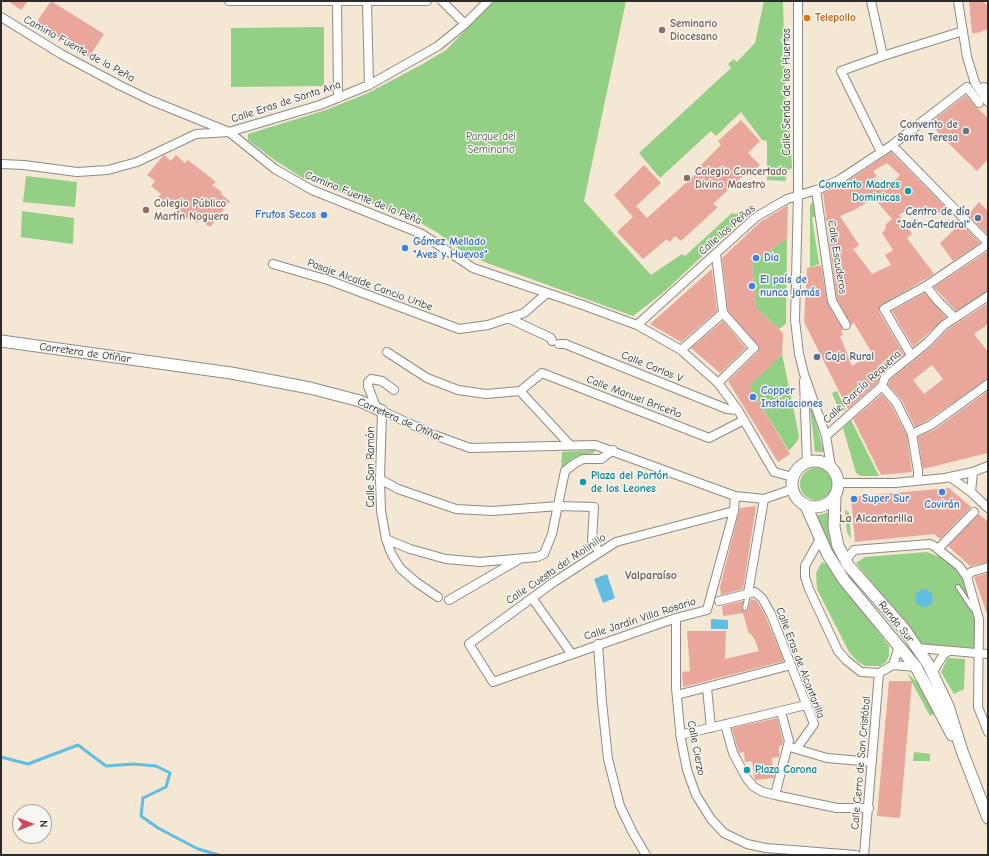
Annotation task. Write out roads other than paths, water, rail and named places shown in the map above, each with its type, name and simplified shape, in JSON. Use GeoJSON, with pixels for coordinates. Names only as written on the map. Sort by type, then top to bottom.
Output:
{"type":"FeatureCollection","features":[{"type":"Feature","properties":{"kind":"main road","name":"Carretera de Otíñar"},"geometry":{"type":"LineString","coordinates":[[1,341],[231,373],[310,388],[360,401],[379,409]]}},
{"type":"Feature","properties":{"kind":"main road"},"geometry":{"type":"LineString","coordinates":[[817,461],[831,467],[835,472],[839,483],[835,496],[823,506],[806,506],[797,499],[792,489],[793,477],[798,468],[807,462],[817,461]]}},
{"type":"Feature","properties":{"kind":"main road","name":"Ronda Sur"},"geometry":{"type":"LineString","coordinates":[[835,496],[835,540],[848,565],[905,630],[932,673],[948,706],[962,751],[988,818]]}},
{"type":"Feature","properties":{"kind":"main road","name":"Ronda Sur"},"geometry":{"type":"LineString","coordinates":[[806,506],[820,539],[844,580],[916,667],[962,751]]}},
{"type":"Feature","properties":{"kind":"street"},"geometry":{"type":"LineString","coordinates":[[229,1],[428,1]]}},
{"type":"Feature","properties":{"kind":"street"},"geometry":{"type":"LineString","coordinates":[[337,1],[338,98]]}},
{"type":"Feature","properties":{"kind":"street"},"geometry":{"type":"LineString","coordinates":[[367,1],[369,85]]}},
{"type":"Feature","properties":{"kind":"street"},"geometry":{"type":"LineString","coordinates":[[442,1],[465,24]]}},
{"type":"Feature","properties":{"kind":"street","name":"Calle Eras de Santa Ana"},"geometry":{"type":"LineString","coordinates":[[1,164],[24,165],[77,172],[108,170],[137,162],[196,134],[229,132],[338,98],[369,85],[438,46],[465,24],[488,1]]}},
{"type":"Feature","properties":{"kind":"street","name":"Calle Senda de los Huertos"},"geometry":{"type":"LineString","coordinates":[[798,1],[798,196],[795,320],[799,354],[804,374],[826,436],[831,467]]}},
{"type":"Feature","properties":{"kind":"street"},"geometry":{"type":"LineString","coordinates":[[871,1],[883,56]]}},
{"type":"Feature","properties":{"kind":"street"},"geometry":{"type":"LineString","coordinates":[[958,1],[967,57],[975,83],[988,102]]}},
{"type":"Feature","properties":{"kind":"street","name":"Camino Fuente de la Peña"},"geometry":{"type":"LineString","coordinates":[[1,16],[61,54],[119,85],[150,100],[229,132],[275,170],[312,190],[422,234],[473,268],[637,325],[681,350],[718,384],[738,410],[774,472],[793,477]]}},
{"type":"Feature","properties":{"kind":"street"},"geometry":{"type":"LineString","coordinates":[[881,152],[841,72],[883,56],[962,31]]}},
{"type":"Feature","properties":{"kind":"street","name":"Calle los Peñas"},"geometry":{"type":"LineString","coordinates":[[637,325],[756,217],[774,206],[839,180],[881,152],[967,87],[979,103]]}},
{"type":"Feature","properties":{"kind":"street"},"geometry":{"type":"LineString","coordinates":[[892,144],[988,243],[926,286],[884,309],[912,355]]}},
{"type":"Feature","properties":{"kind":"street","name":"Calle Escuderos"},"geometry":{"type":"LineString","coordinates":[[816,190],[832,301],[846,325]]}},
{"type":"Feature","properties":{"kind":"street"},"geometry":{"type":"LineString","coordinates":[[716,254],[723,313],[754,348],[718,384]]}},
{"type":"Feature","properties":{"kind":"street","name":"Pasaje Alcalde Cancio Uribe"},"geometry":{"type":"LineString","coordinates":[[273,264],[328,280],[459,329],[488,325],[508,318]]}},
{"type":"Feature","properties":{"kind":"street"},"geometry":{"type":"LineString","coordinates":[[926,286],[937,300],[954,317]]}},
{"type":"Feature","properties":{"kind":"street"},"geometry":{"type":"LineString","coordinates":[[508,318],[524,313],[547,293]]}},
{"type":"Feature","properties":{"kind":"street","name":"Calle García Requena"},"geometry":{"type":"LineString","coordinates":[[826,436],[882,386],[885,377],[954,317],[988,296]]}},
{"type":"Feature","properties":{"kind":"street"},"geometry":{"type":"LineString","coordinates":[[681,350],[723,313]]}},
{"type":"Feature","properties":{"kind":"street","name":"Calle Carlos V"},"geometry":{"type":"LineString","coordinates":[[508,318],[551,338],[556,342],[565,344],[727,409],[738,410]]}},
{"type":"Feature","properties":{"kind":"street"},"geometry":{"type":"LineString","coordinates":[[387,352],[427,378],[458,390],[486,394],[520,391],[570,445]]}},
{"type":"Feature","properties":{"kind":"street","name":"Calle Manuel Briceño"},"geometry":{"type":"LineString","coordinates":[[520,391],[542,373],[709,438],[744,420]]}},
{"type":"Feature","properties":{"kind":"street","name":"Calle Senda de los Huertos"},"geometry":{"type":"LineString","coordinates":[[804,374],[807,462]]}},
{"type":"Feature","properties":{"kind":"street"},"geometry":{"type":"LineString","coordinates":[[379,409],[368,386],[368,382],[371,380],[382,381],[394,390]]}},
{"type":"Feature","properties":{"kind":"street"},"geometry":{"type":"LineString","coordinates":[[912,434],[931,425],[988,384]]}},
{"type":"Feature","properties":{"kind":"street"},"geometry":{"type":"LineString","coordinates":[[882,386],[896,402],[912,434],[918,480]]}},
{"type":"Feature","properties":{"kind":"street","name":"Carretera de Otíñar"},"geometry":{"type":"LineString","coordinates":[[379,409],[437,436],[470,448],[595,445],[613,450],[735,496],[764,499],[792,489]]}},
{"type":"Feature","properties":{"kind":"street","name":"Calle San Ramón"},"geometry":{"type":"LineString","coordinates":[[379,409],[380,479],[386,539],[391,553],[400,568],[416,582],[438,597]]}},
{"type":"Feature","properties":{"kind":"street"},"geometry":{"type":"LineString","coordinates":[[386,539],[410,549],[446,559],[480,562],[537,557],[544,554],[552,534],[565,471],[583,459],[601,460],[613,450]]}},
{"type":"Feature","properties":{"kind":"street"},"geometry":{"type":"LineString","coordinates":[[839,483],[886,483],[950,477],[972,472],[988,466]]}},
{"type":"Feature","properties":{"kind":"street"},"geometry":{"type":"LineString","coordinates":[[971,492],[972,472]]}},
{"type":"Feature","properties":{"kind":"street"},"geometry":{"type":"LineString","coordinates":[[950,477],[971,492],[988,508]]}},
{"type":"Feature","properties":{"kind":"street"},"geometry":{"type":"LineString","coordinates":[[380,479],[398,489],[456,509],[492,511],[559,506],[594,507],[592,540],[599,552]]}},
{"type":"Feature","properties":{"kind":"street","name":"Calle Jardín Villa Rosario"},"geometry":{"type":"LineString","coordinates":[[493,682],[571,653],[676,618],[707,610],[734,512],[735,496]]}},
{"type":"Feature","properties":{"kind":"street"},"geometry":{"type":"LineString","coordinates":[[719,601],[748,593],[764,499]]}},
{"type":"Feature","properties":{"kind":"street","name":"Calle Cuesta del Molinillo"},"geometry":{"type":"LineString","coordinates":[[493,682],[469,644],[532,598],[616,542],[734,512]]}},
{"type":"Feature","properties":{"kind":"street"},"geometry":{"type":"LineString","coordinates":[[938,549],[974,512]]}},
{"type":"Feature","properties":{"kind":"street"},"geometry":{"type":"LineString","coordinates":[[820,539],[805,566],[805,577],[809,589],[838,651],[846,660],[861,672],[880,673],[893,665],[916,667]]}},
{"type":"Feature","properties":{"kind":"street"},"geometry":{"type":"LineString","coordinates":[[846,560],[854,550],[930,544],[959,566],[967,577],[979,619],[978,707],[988,732]]}},
{"type":"Feature","properties":{"kind":"street"},"geometry":{"type":"LineString","coordinates":[[449,600],[521,559]]}},
{"type":"Feature","properties":{"kind":"street"},"geometry":{"type":"LineString","coordinates":[[967,577],[971,572],[988,567]]}},
{"type":"Feature","properties":{"kind":"street","name":"Calle Eras de Alcantarilla"},"geometry":{"type":"LineString","coordinates":[[748,593],[755,592],[762,598],[771,614],[814,724],[797,748]]}},
{"type":"Feature","properties":{"kind":"street"},"geometry":{"type":"LineString","coordinates":[[532,598],[571,653]]}},
{"type":"Feature","properties":{"kind":"street","name":"Calle Cierzo"},"geometry":{"type":"LineString","coordinates":[[676,618],[675,650],[680,735],[687,770],[696,795],[710,819],[724,833],[735,839],[766,848],[856,855]]}},
{"type":"Feature","properties":{"kind":"street"},"geometry":{"type":"LineString","coordinates":[[598,644],[608,759],[620,806],[646,855]]}},
{"type":"Feature","properties":{"kind":"street"},"geometry":{"type":"LineString","coordinates":[[893,665],[899,646]]}},
{"type":"Feature","properties":{"kind":"street"},"geometry":{"type":"LineString","coordinates":[[917,648],[949,652],[988,654]]}},
{"type":"Feature","properties":{"kind":"street"},"geometry":{"type":"LineString","coordinates":[[932,673],[944,654],[949,652]]}},
{"type":"Feature","properties":{"kind":"street"},"geometry":{"type":"LineString","coordinates":[[677,695],[791,665]]}},
{"type":"Feature","properties":{"kind":"street","name":"Calle Cerro de San Cristóbal"},"geometry":{"type":"LineString","coordinates":[[864,855],[880,673]]}},
{"type":"Feature","properties":{"kind":"street"},"geometry":{"type":"LineString","coordinates":[[707,688],[711,728]]}},
{"type":"Feature","properties":{"kind":"street"},"geometry":{"type":"LineString","coordinates":[[680,735],[782,712],[806,705]]}},
{"type":"Feature","properties":{"kind":"street"},"geometry":{"type":"LineString","coordinates":[[775,794],[789,741],[782,712]]}},
{"type":"Feature","properties":{"kind":"street"},"geometry":{"type":"LineString","coordinates":[[725,724],[733,753],[747,779],[763,792],[837,808],[869,808]]}},
{"type":"Feature","properties":{"kind":"street"},"geometry":{"type":"LineString","coordinates":[[788,748],[797,748],[828,758],[872,762]]}},
{"type":"Feature","properties":{"kind":"lane"},"geometry":{"type":"LineString","coordinates":[[958,587],[972,608],[977,608]]}},
{"type":"Feature","properties":{"kind":"lane"},"geometry":{"type":"LineString","coordinates":[[745,608],[748,593]]}},
{"type":"Feature","properties":{"kind":"water"},"geometry":{"type":"Polygon","coordinates":[[[607,574],[615,598],[603,603],[594,579],[607,574]]]}},
{"type":"Feature","properties":{"kind":"water"},"geometry":{"type":"Polygon","coordinates":[[[924,589],[930,592],[933,598],[930,604],[924,607],[918,604],[915,598],[918,592],[924,589]]]}},
{"type":"Feature","properties":{"kind":"water"},"geometry":{"type":"Polygon","coordinates":[[[711,619],[728,620],[728,629],[711,629],[711,619]]]}},
{"type":"Feature","properties":{"kind":"waterway"},"geometry":{"type":"LineString","coordinates":[[1,757],[28,764],[78,745],[106,766],[133,764],[156,766],[170,773],[166,787],[143,798],[141,816],[158,828],[198,849],[219,855]]}},
{"type":"Feature","properties":{"kind":"place","name":"Telepollo"},"geometry":{"type":"Point","coordinates":[807,18]}},
{"type":"Feature","properties":{"kind":"place","name":"Seminario Diocesano"},"geometry":{"type":"Point","coordinates":[662,30]}},
{"type":"Feature","properties":{"kind":"place","name":"Convento de Santa Teresa"},"geometry":{"type":"Point","coordinates":[966,131]}},
{"type":"Feature","properties":{"kind":"place","name":"Colegio Concertado Divino Maestro"},"geometry":{"type":"Point","coordinates":[687,178]}},
{"type":"Feature","properties":{"kind":"place","name":"Convento Madres Dominicas"},"geometry":{"type":"Point","coordinates":[908,191]}},
{"type":"Feature","properties":{"kind":"place","name":"Colegio Público Martín Noguera"},"geometry":{"type":"Point","coordinates":[146,210]}},
{"type":"Feature","properties":{"kind":"place","name":"Frutos Secos"},"geometry":{"type":"Point","coordinates":[324,215]}},
{"type":"Feature","properties":{"kind":"place","name":"Centro de día \"Jaén-Catedral\""},"geometry":{"type":"Point","coordinates":[978,218]}},
{"type":"Feature","properties":{"kind":"place","name":"Gámez Mellado \"Aves y Huevos\""},"geometry":{"type":"Point","coordinates":[405,248]}},
{"type":"Feature","properties":{"kind":"place","name":"Dia"},"geometry":{"type":"Point","coordinates":[756,258]}},
{"type":"Feature","properties":{"kind":"place","name":"El país de nunca jamás"},"geometry":{"type":"Point","coordinates":[752,286]}},
{"type":"Feature","properties":{"kind":"place","name":"Caja Rural"},"geometry":{"type":"Point","coordinates":[817,357]}},
{"type":"Feature","properties":{"kind":"place","name":"Copper Instalaciones"},"geometry":{"type":"Point","coordinates":[753,397]}},
{"type":"Feature","properties":{"kind":"place","name":"Plaza del Portón de los Leones"},"geometry":{"type":"Point","coordinates":[583,482]}},
{"type":"Feature","properties":{"kind":"place","name":"Covirán"},"geometry":{"type":"Point","coordinates":[942,492]}},
{"type":"Feature","properties":{"kind":"place","name":"Super Sur"},"geometry":{"type":"Point","coordinates":[854,499]}},
{"type":"Feature","properties":{"kind":"place","name":"Plaza Corona"},"geometry":{"type":"Point","coordinates":[747,770]}},
{"type":"Feature","properties":{"kind":"district","name":"La Alcantarilla"},"geometry":{"type":"Point","coordinates":[876,519]}},
{"type":"Feature","properties":{"kind":"district","name":"Valparaíso"},"geometry":{"type":"Point","coordinates":[651,576]}},
{"type":"Feature","properties":{"kind":"park label","name":"Parque del Seminario"},"geometry":{"type":"Point","coordinates":[491,143]}}]}
